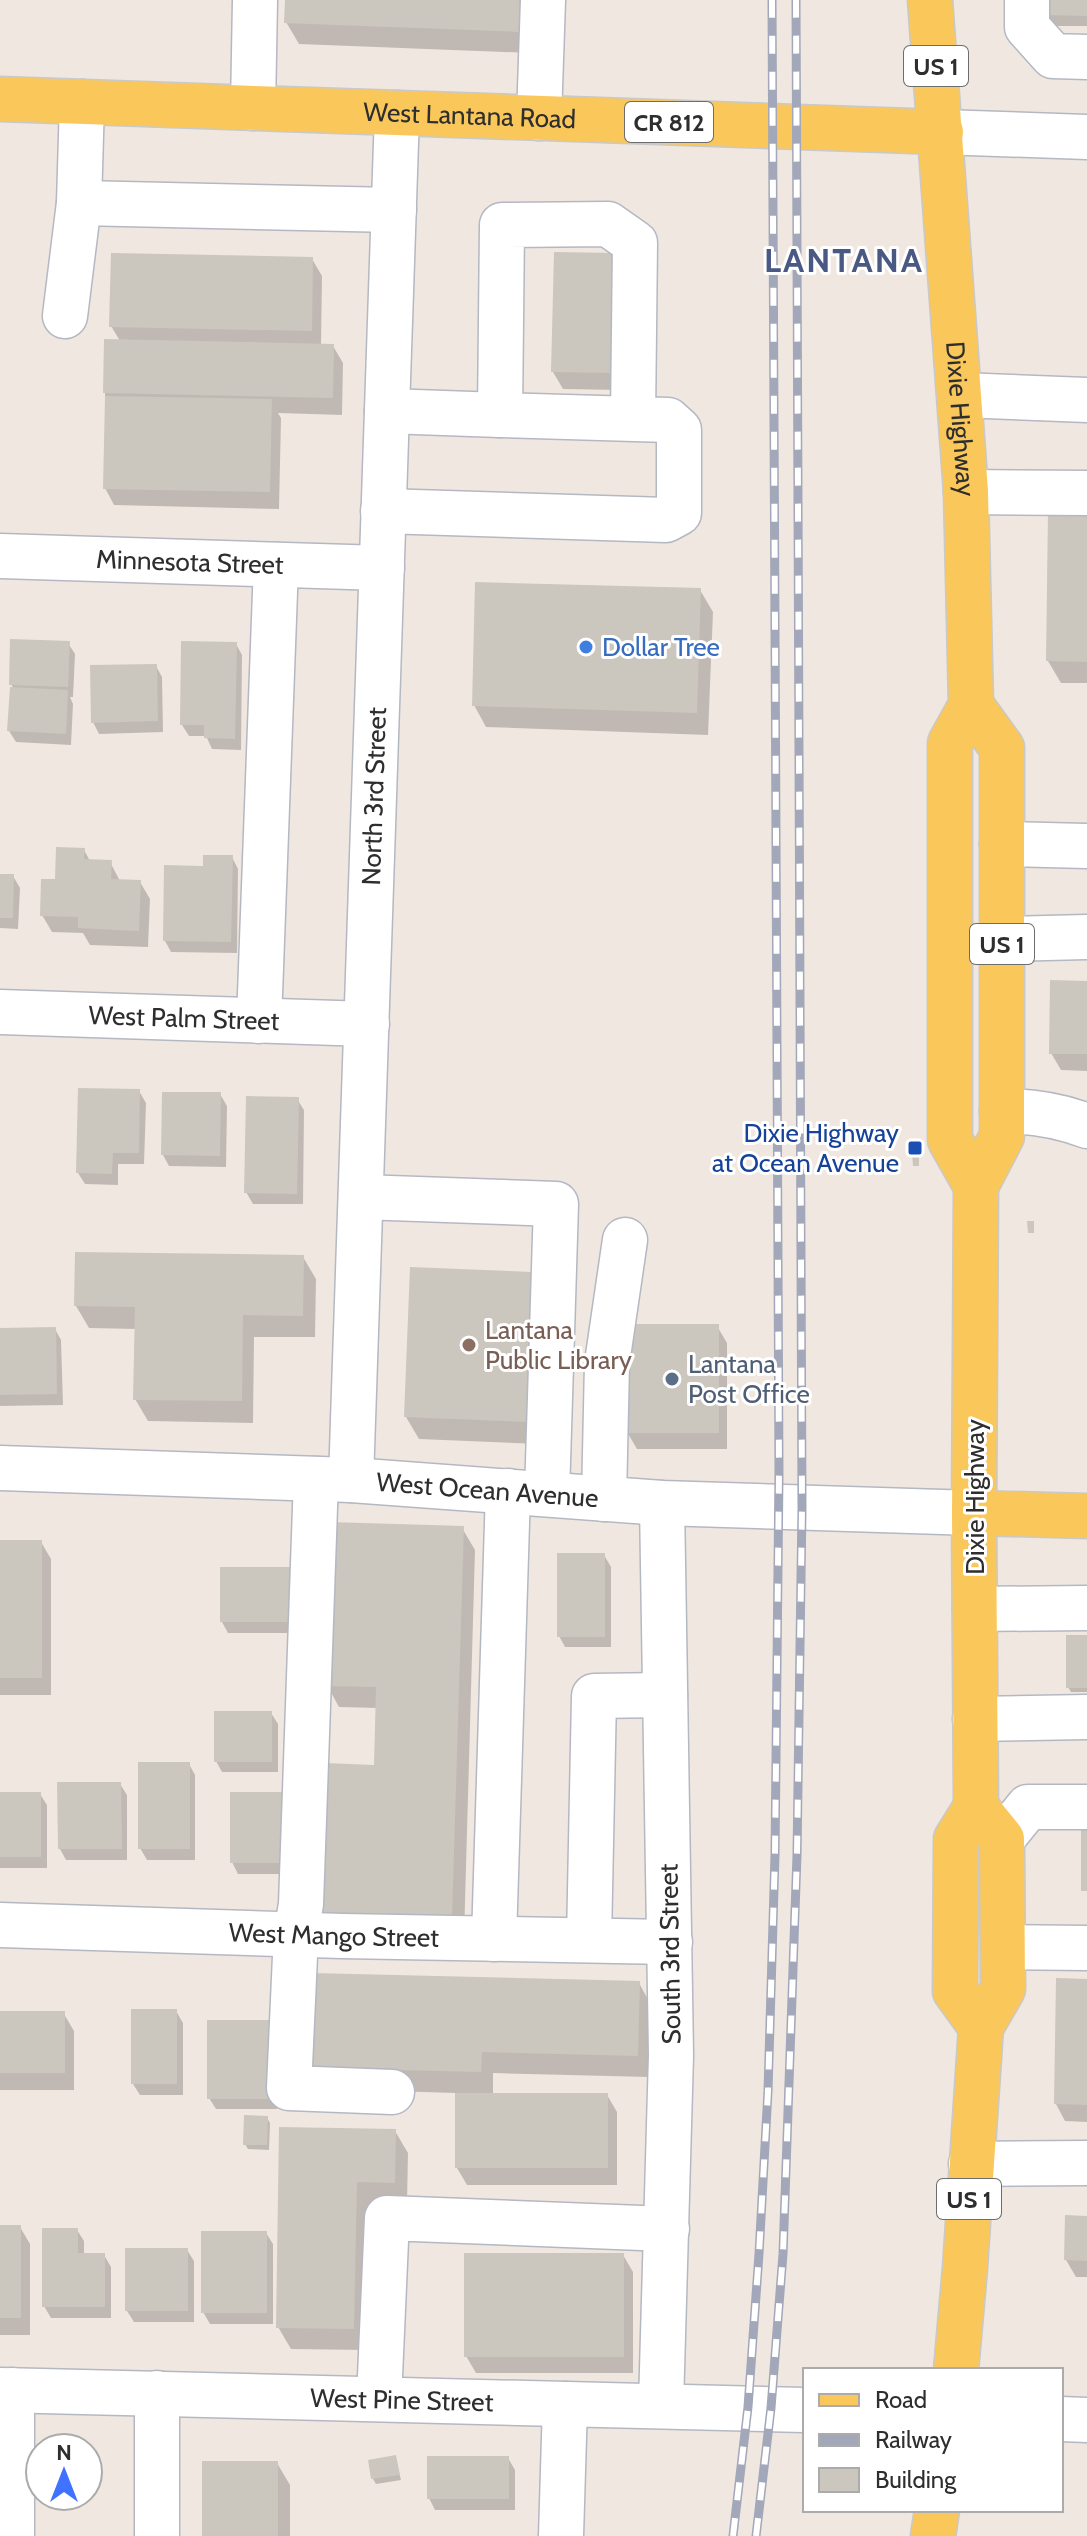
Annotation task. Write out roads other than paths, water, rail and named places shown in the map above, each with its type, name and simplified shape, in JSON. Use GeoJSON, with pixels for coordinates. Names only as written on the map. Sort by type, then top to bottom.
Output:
{"type":"FeatureCollection","features":[{"type":"Feature","properties":{"kind":"main road","name":"US 1"},"geometry":{"type":"LineString","coordinates":[[930,0],[941,132]]}},
{"type":"Feature","properties":{"kind":"main road","name":"West Lantana Road"},"geometry":{"type":"LineString","coordinates":[[0,99],[941,132]]}},
{"type":"Feature","properties":{"kind":"main road","name":"Dixie Highway"},"geometry":{"type":"LineString","coordinates":[[941,132],[966,492],[971,705],[950,743],[950,1140],[976,1186]]}},
{"type":"Feature","properties":{"kind":"main road","name":"Dixie Highway"},"geometry":{"type":"LineString","coordinates":[[956,2368],[981,2027],[1003,1989],[1004,1947],[975,1719],[974,1513],[976,1186],[1002,1136],[1002,748],[971,705]]}},
{"type":"Feature","properties":{"kind":"main road"},"geometry":{"type":"LineString","coordinates":[[974,1513],[1087,1516]]}},
{"type":"Feature","properties":{"kind":"main road"},"geometry":{"type":"LineString","coordinates":[[981,2027],[955,1991],[956,1839],[989,1823]]}},
{"type":"Feature","properties":{"kind":"main road"},"geometry":{"type":"LineString","coordinates":[[933,2536],[937,2512]]}},
{"type":"Feature","properties":{"kind":"street"},"geometry":{"type":"LineString","coordinates":[[253,108],[255,0]]}},
{"type":"Feature","properties":{"kind":"street"},"geometry":{"type":"LineString","coordinates":[[539,118],[543,0]]}},
{"type":"Feature","properties":{"kind":"street"},"geometry":{"type":"LineString","coordinates":[[1027,0],[1027,27],[1053,56],[1087,57]]}},
{"type":"Feature","properties":{"kind":"street"},"geometry":{"type":"LineString","coordinates":[[65,316],[79,203],[82,102]]}},
{"type":"Feature","properties":{"kind":"street","name":"North 3rd Street"},"geometry":{"type":"LineString","coordinates":[[392,2092],[289,2088],[296,1934],[301,1904],[333,1480],[361,1197],[397,113]]}},
{"type":"Feature","properties":{"kind":"street"},"geometry":{"type":"LineString","coordinates":[[941,132],[1087,137]]}},
{"type":"Feature","properties":{"kind":"street"},"geometry":{"type":"LineString","coordinates":[[79,203],[394,210]]}},
{"type":"Feature","properties":{"kind":"street"},"geometry":{"type":"LineString","coordinates":[[500,415],[502,225],[608,224],[635,243],[633,418]]}},
{"type":"Feature","properties":{"kind":"street"},"geometry":{"type":"LineString","coordinates":[[960,395],[1087,400]]}},
{"type":"Feature","properties":{"kind":"street"},"geometry":{"type":"LineString","coordinates":[[383,511],[666,520],[679,513],[679,430],[668,420],[387,411]]}},
{"type":"Feature","properties":{"kind":"street"},"geometry":{"type":"LineString","coordinates":[[966,492],[1087,493]]}},
{"type":"Feature","properties":{"kind":"street","name":"Minnesota Street"},"geometry":{"type":"LineString","coordinates":[[0,556],[382,568]]}},
{"type":"Feature","properties":{"kind":"street"},"geometry":{"type":"LineString","coordinates":[[259,1021],[276,565]]}},
{"type":"Feature","properties":{"kind":"street"},"geometry":{"type":"LineString","coordinates":[[1002,844],[1087,846]]}},
{"type":"Feature","properties":{"kind":"street"},"geometry":{"type":"LineString","coordinates":[[1002,939],[1087,937]]}},
{"type":"Feature","properties":{"kind":"street","name":"West Palm Street"},"geometry":{"type":"LineString","coordinates":[[0,1012],[367,1024]]}},
{"type":"Feature","properties":{"kind":"street"},"geometry":{"type":"LineString","coordinates":[[1002,1111],[1064,1117],[1087,1126]]}},
{"type":"Feature","properties":{"kind":"street"},"geometry":{"type":"LineString","coordinates":[[361,1197],[556,1204],[528,1493],[494,1939]]}},
{"type":"Feature","properties":{"kind":"street"},"geometry":{"type":"LineString","coordinates":[[604,1499],[607,1363],[625,1240]]}},
{"type":"Feature","properties":{"kind":"street","name":"West Ocean Avenue"},"geometry":{"type":"LineString","coordinates":[[0,1468],[333,1480],[662,1503],[974,1513]]}},
{"type":"Feature","properties":{"kind":"street","name":"South 3rd Street"},"geometry":{"type":"LineString","coordinates":[[661,2405],[671,2055],[662,1503]]}},
{"type":"Feature","properties":{"kind":"street"},"geometry":{"type":"LineString","coordinates":[[975,1609],[1087,1608]]}},
{"type":"Feature","properties":{"kind":"street"},"geometry":{"type":"LineString","coordinates":[[589,1940],[594,1696],[665,1695]]}},
{"type":"Feature","properties":{"kind":"street"},"geometry":{"type":"LineString","coordinates":[[975,1719],[1087,1717]]}},
{"type":"Feature","properties":{"kind":"street"},"geometry":{"type":"LineString","coordinates":[[989,1823],[1028,1807],[1087,1807]]}},
{"type":"Feature","properties":{"kind":"street","name":"West Mango Street"},"geometry":{"type":"LineString","coordinates":[[0,1925],[670,1942]]}},
{"type":"Feature","properties":{"kind":"street"},"geometry":{"type":"LineString","coordinates":[[1004,1947],[1087,1948]]}},
{"type":"Feature","properties":{"kind":"street"},"geometry":{"type":"LineString","coordinates":[[971,2164],[1087,2163]]}},
{"type":"Feature","properties":{"kind":"street"},"geometry":{"type":"LineString","coordinates":[[379,2399],[387,2218],[667,2229]]}},
{"type":"Feature","properties":{"kind":"street"},"geometry":{"type":"LineString","coordinates":[[6,2390],[12,2536]]}},
{"type":"Feature","properties":{"kind":"street","name":"West Pine Street"},"geometry":{"type":"LineString","coordinates":[[6,2390],[803,2410]]}},
{"type":"Feature","properties":{"kind":"street"},"geometry":{"type":"LineString","coordinates":[[157,2393],[157,2536]]}},
{"type":"Feature","properties":{"kind":"street"},"geometry":{"type":"LineString","coordinates":[[561,2536],[565,2404]]}},
{"type":"Feature","properties":{"kind":"street"},"geometry":{"type":"LineString","coordinates":[[1063,2419],[1087,2420]]}},
{"type":"Feature","properties":{"kind":"railway"},"geometry":{"type":"LineString","coordinates":[[733,2536],[748,2407],[759,2254],[768,2091],[775,1855],[779,1472],[772,0]]}},
{"type":"Feature","properties":{"kind":"railway"},"geometry":{"type":"LineString","coordinates":[[756,2536],[771,2408],[783,2254],[797,1855],[802,1508],[796,0]]}},
{"type":"Feature","properties":{"kind":"place","name":"Dollar Tree"},"geometry":{"type":"Point","coordinates":[586,647]}},
{"type":"Feature","properties":{"kind":"place","name":"Dixie Highway at Ocean Avenue"},"geometry":{"type":"Point","coordinates":[915,1148]}},
{"type":"Feature","properties":{"kind":"place","name":"Lantana Public Library"},"geometry":{"type":"Point","coordinates":[469,1345]}},
{"type":"Feature","properties":{"kind":"place","name":"Lantana Post Office"},"geometry":{"type":"Point","coordinates":[672,1379]}},
{"type":"Feature","properties":{"kind":"district","name":"LANTANA"},"geometry":{"type":"Point","coordinates":[844,260]}}]}
